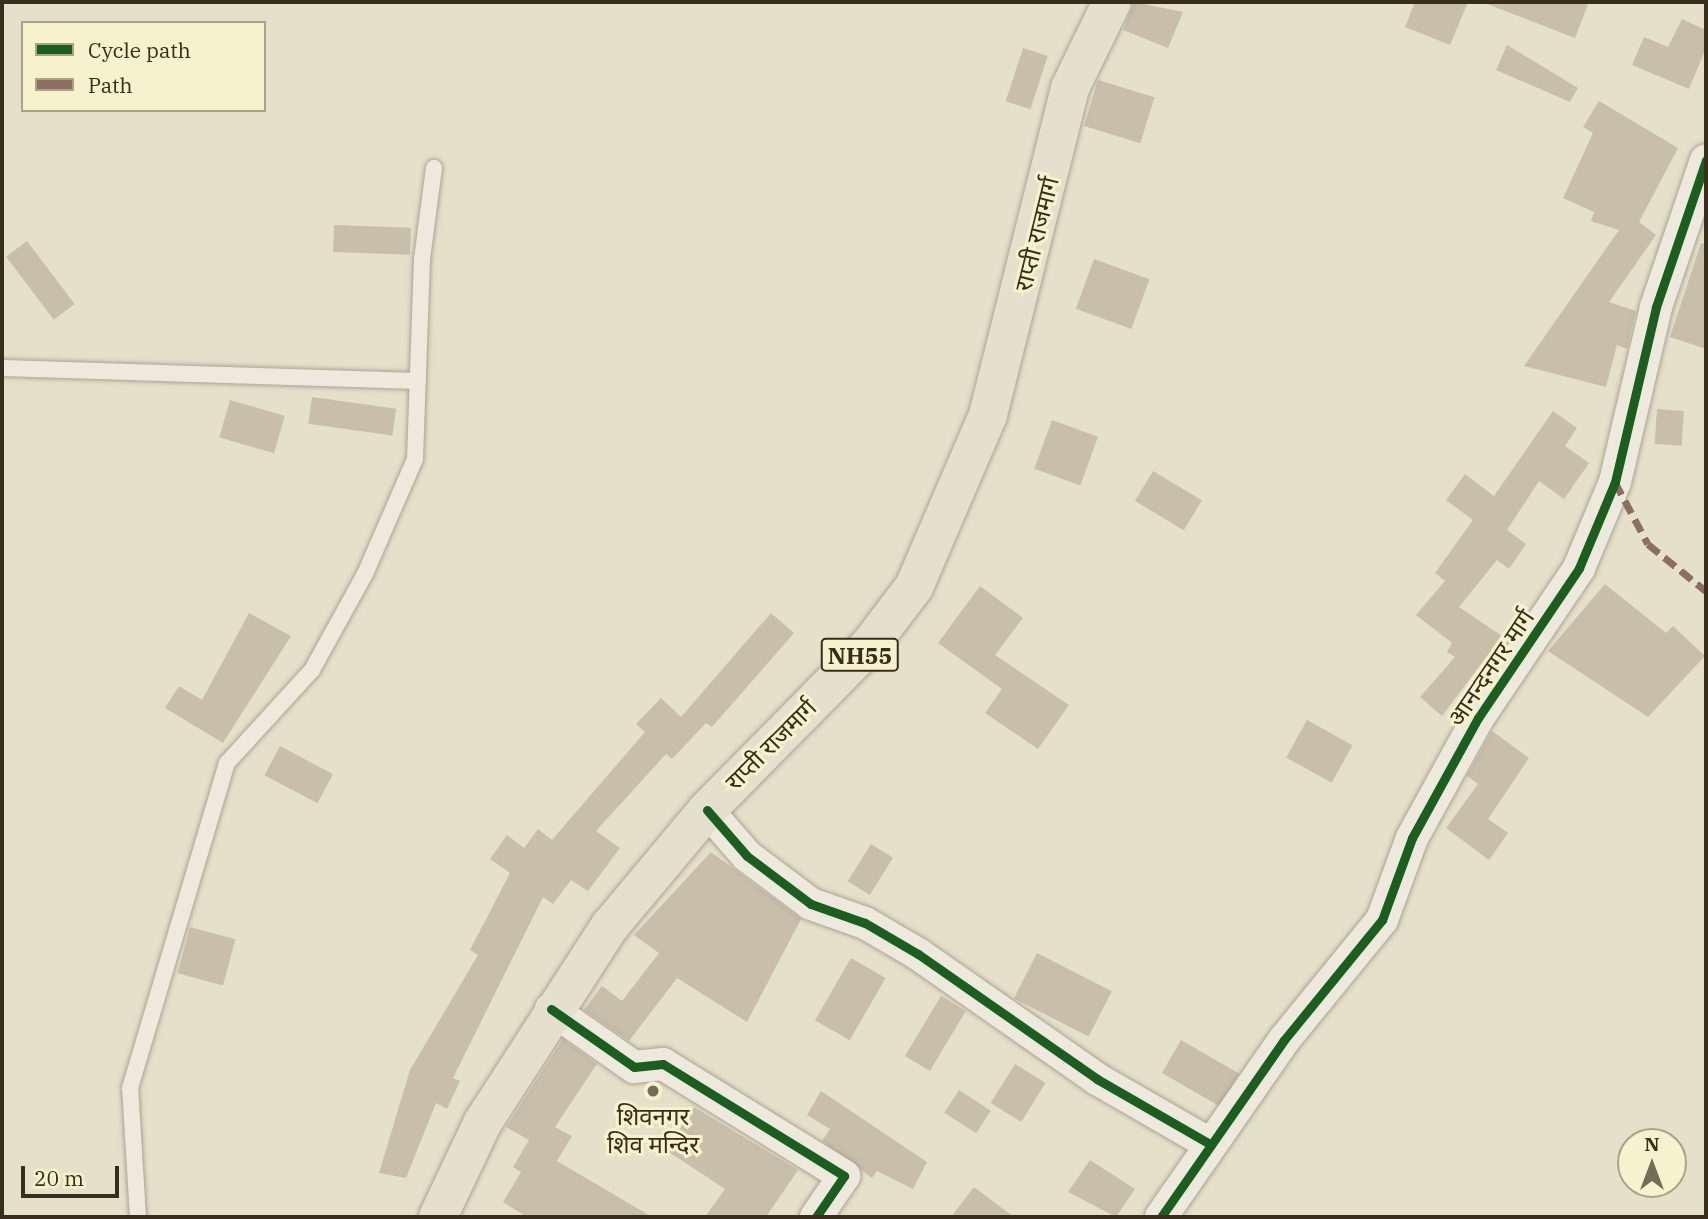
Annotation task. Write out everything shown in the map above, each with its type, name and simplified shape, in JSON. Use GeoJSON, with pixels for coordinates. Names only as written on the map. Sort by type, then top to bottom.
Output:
{"type":"FeatureCollection","features":[{"type":"Feature","properties":{"kind":"main road","name":"राप्ती राजमार्ग"},"geometry":{"type":"LineString","coordinates":[[438,1217],[483,1122],[551,1009],[707,810],[869,646],[914,587],[988,415],[1070,88],[1112,2]]}},
{"type":"Feature","properties":{"kind":"street","name":"आनन्दनगर मार्ग"},"geometry":{"type":"LineString","coordinates":[[1161,1217],[1210,1144],[1381,920],[1412,838],[1478,718],[1579,568],[1615,482],[1656,307],[1706,160]]}},
{"type":"Feature","properties":{"kind":"street"},"geometry":{"type":"LineString","coordinates":[[707,810],[747,856],[811,904],[864,923],[918,954],[1097,1079],[1210,1144]]}},
{"type":"Feature","properties":{"kind":"street"},"geometry":{"type":"LineString","coordinates":[[551,1009],[635,1067],[663,1063],[844,1177],[816,1217]]}},
{"type":"Feature","properties":{"kind":"lane"},"geometry":{"type":"LineString","coordinates":[[138,1217],[130,1088],[227,763],[312,670],[365,574],[415,458],[422,259],[434,168]]}},
{"type":"Feature","properties":{"kind":"lane"},"geometry":{"type":"LineString","coordinates":[[2,368],[418,382]]}},
{"type":"Feature","properties":{"kind":"building"},"geometry":{"type":"Polygon","coordinates":[[[1134,2],[1183,12],[1168,48],[1123,30],[1134,2]]]}},
{"type":"Feature","properties":{"kind":"building"},"geometry":{"type":"Polygon","coordinates":[[[1415,2],[1468,2],[1450,45],[1405,27],[1415,2]]]}},
{"type":"Feature","properties":{"kind":"building"},"geometry":{"type":"Polygon","coordinates":[[[1482,2],[1589,2],[1575,38],[1482,2]]]}},
{"type":"Feature","properties":{"kind":"building"},"geometry":{"type":"Polygon","coordinates":[[[1682,19],[1706,30],[1706,48],[1689,89],[1632,65],[1644,37],[1668,47],[1682,19]]]}},
{"type":"Feature","properties":{"kind":"building"},"geometry":{"type":"Polygon","coordinates":[[[1507,45],[1578,88],[1570,102],[1496,70],[1507,45]]]}},
{"type":"Feature","properties":{"kind":"building"},"geometry":{"type":"Polygon","coordinates":[[[1023,48],[1048,56],[1030,109],[1006,101],[1023,48]]]}},
{"type":"Feature","properties":{"kind":"building"},"geometry":{"type":"Polygon","coordinates":[[[1098,80],[1154,97],[1140,143],[1084,126],[1098,80]]]}},
{"type":"Feature","properties":{"kind":"building"},"geometry":{"type":"Polygon","coordinates":[[[1599,101],[1678,148],[1639,222],[1656,235],[1609,302],[1636,311],[1627,349],[1617,345],[1606,387],[1524,366],[1619,230],[1591,221],[1594,212],[1563,198],[1593,133],[1583,127],[1599,101]]]}},
{"type":"Feature","properties":{"kind":"building"},"geometry":{"type":"Polygon","coordinates":[[[334,225],[411,228],[410,255],[333,252],[334,225]]]}},
{"type":"Feature","properties":{"kind":"building"},"geometry":{"type":"Polygon","coordinates":[[[27,241],[75,304],[54,320],[6,257],[27,241]]]}},
{"type":"Feature","properties":{"kind":"building"},"geometry":{"type":"Polygon","coordinates":[[[1701,243],[1706,244],[1706,349],[1670,337],[1701,243]]]}},
{"type":"Feature","properties":{"kind":"building"},"geometry":{"type":"Polygon","coordinates":[[[1094,259],[1149,279],[1131,329],[1076,309],[1094,259]]]}},
{"type":"Feature","properties":{"kind":"building"},"geometry":{"type":"Polygon","coordinates":[[[312,397],[396,409],[392,436],[308,424],[312,397]]]}},
{"type":"Feature","properties":{"kind":"building"},"geometry":{"type":"Polygon","coordinates":[[[230,400],[285,416],[274,453],[219,437],[230,400]]]}},
{"type":"Feature","properties":{"kind":"building"},"geometry":{"type":"Polygon","coordinates":[[[1657,409],[1684,411],[1681,446],[1655,444],[1657,409]]]}},
{"type":"Feature","properties":{"kind":"building"},"geometry":{"type":"Polygon","coordinates":[[[1553,411],[1577,428],[1565,446],[1589,463],[1564,499],[1539,481],[1507,530],[1526,544],[1509,569],[1497,560],[1459,607],[1502,636],[1442,716],[1420,697],[1455,657],[1447,652],[1452,643],[1416,615],[1445,581],[1435,573],[1473,520],[1446,500],[1465,474],[1494,496],[1553,411]]]}},
{"type":"Feature","properties":{"kind":"building"},"geometry":{"type":"Polygon","coordinates":[[[1052,420],[1098,437],[1080,486],[1034,469],[1052,420]]]}},
{"type":"Feature","properties":{"kind":"building"},"geometry":{"type":"Polygon","coordinates":[[[1153,471],[1202,500],[1184,530],[1135,501],[1153,471]]]}},
{"type":"Feature","properties":{"kind":"building"},"geometry":{"type":"Polygon","coordinates":[[[1605,584],[1666,633],[1673,626],[1705,656],[1648,717],[1548,651],[1605,584]]]}},
{"type":"Feature","properties":{"kind":"building"},"geometry":{"type":"Polygon","coordinates":[[[980,586],[1023,618],[995,655],[1069,705],[1038,749],[985,713],[1002,689],[938,643],[980,586]]]}},
{"type":"Feature","properties":{"kind":"building"},"geometry":{"type":"Polygon","coordinates":[[[249,613],[291,636],[223,743],[165,708],[179,686],[202,700],[249,613]]]}},
{"type":"Feature","properties":{"kind":"building"},"geometry":{"type":"Polygon","coordinates":[[[771,613],[794,633],[712,727],[706,723],[672,759],[666,754],[596,831],[620,848],[588,891],[571,880],[553,904],[543,897],[453,1078],[460,1081],[447,1109],[436,1103],[406,1178],[379,1173],[410,1070],[478,955],[470,950],[510,873],[490,859],[507,835],[524,848],[538,829],[552,840],[645,732],[636,724],[661,698],[681,717],[771,613]]]}},
{"type":"Feature","properties":{"kind":"building"},"geometry":{"type":"Polygon","coordinates":[[[1307,720],[1352,745],[1332,783],[1286,758],[1307,720]]]}},
{"type":"Feature","properties":{"kind":"building"},"geometry":{"type":"Polygon","coordinates":[[[1492,731],[1529,758],[1488,819],[1508,833],[1489,860],[1446,828],[1478,784],[1467,776],[1492,731]]]}},
{"type":"Feature","properties":{"kind":"building"},"geometry":{"type":"Polygon","coordinates":[[[280,746],[333,774],[317,803],[265,775],[280,746]]]}},
{"type":"Feature","properties":{"kind":"building"},"geometry":{"type":"Polygon","coordinates":[[[871,844],[893,858],[870,895],[848,881],[871,844]]]}},
{"type":"Feature","properties":{"kind":"building"},"geometry":{"type":"Polygon","coordinates":[[[711,852],[801,919],[747,1022],[677,978],[629,1041],[584,1010],[602,986],[622,1001],[659,953],[634,935],[711,852]]]}},
{"type":"Feature","properties":{"kind":"building"},"geometry":{"type":"Polygon","coordinates":[[[190,927],[235,939],[223,986],[178,973],[190,927]]]}},
{"type":"Feature","properties":{"kind":"building"},"geometry":{"type":"Polygon","coordinates":[[[1037,953],[1112,991],[1089,1037],[1014,998],[1037,953]]]}},
{"type":"Feature","properties":{"kind":"building"},"geometry":{"type":"Polygon","coordinates":[[[851,958],[886,978],[850,1040],[815,1020],[851,958]]]}},
{"type":"Feature","properties":{"kind":"building"},"geometry":{"type":"Polygon","coordinates":[[[941,996],[966,1011],[930,1071],[905,1056],[941,996]]]}},
{"type":"Feature","properties":{"kind":"building"},"geometry":{"type":"Polygon","coordinates":[[[563,1039],[597,1064],[555,1127],[572,1136],[557,1161],[652,1217],[527,1217],[503,1202],[521,1172],[513,1167],[529,1140],[506,1127],[563,1039]]]}},
{"type":"Feature","properties":{"kind":"building"},"geometry":{"type":"Polygon","coordinates":[[[1181,1040],[1239,1074],[1220,1106],[1162,1073],[1181,1040]]]}},
{"type":"Feature","properties":{"kind":"building"},"geometry":{"type":"Polygon","coordinates":[[[1015,1064],[1046,1083],[1021,1122],[991,1103],[1015,1064]]]}},
{"type":"Feature","properties":{"kind":"building"},"geometry":{"type":"Polygon","coordinates":[[[959,1090],[991,1111],[976,1133],[944,1113],[959,1090]]]}},
{"type":"Feature","properties":{"kind":"building"},"geometry":{"type":"Polygon","coordinates":[[[821,1091],[927,1162],[913,1189],[877,1171],[872,1178],[822,1141],[830,1129],[807,1115],[821,1091]]]}},
{"type":"Feature","properties":{"kind":"building"},"geometry":{"type":"Polygon","coordinates":[[[694,1107],[798,1170],[766,1217],[705,1217],[725,1189],[666,1150],[694,1107]]]}},
{"type":"Feature","properties":{"kind":"building"},"geometry":{"type":"Polygon","coordinates":[[[1090,1160],[1135,1189],[1116,1217],[1068,1192],[1090,1160]]]}},
{"type":"Feature","properties":{"kind":"building"},"geometry":{"type":"Polygon","coordinates":[[[974,1187],[1014,1217],[951,1217],[974,1187]]]}},
{"type":"Feature","properties":{"kind":"marked path"},"geometry":{"type":"LineString","coordinates":[[1615,482],[1648,544],[1706,591]]}},
{"type":"Feature","properties":{"kind":"cycle path"},"geometry":{"type":"LineString","coordinates":[[1161,1217],[1284,1040],[1382,920],[1412,838],[1478,718],[1579,568],[1615,482],[1656,307],[1706,160]]}},
{"type":"Feature","properties":{"kind":"cycle path"},"geometry":{"type":"LineString","coordinates":[[707,810],[747,856],[811,904],[865,923],[918,954],[1097,1079],[1210,1144]]}},
{"type":"Feature","properties":{"kind":"cycle path"},"geometry":{"type":"LineString","coordinates":[[551,1009],[634,1067],[663,1064],[844,1176],[816,1217]]}},
{"type":"Feature","properties":{"kind":"place","name":"शिवनगर शिव मन्दिर"},"geometry":{"type":"Point","coordinates":[653,1091]}}]}
